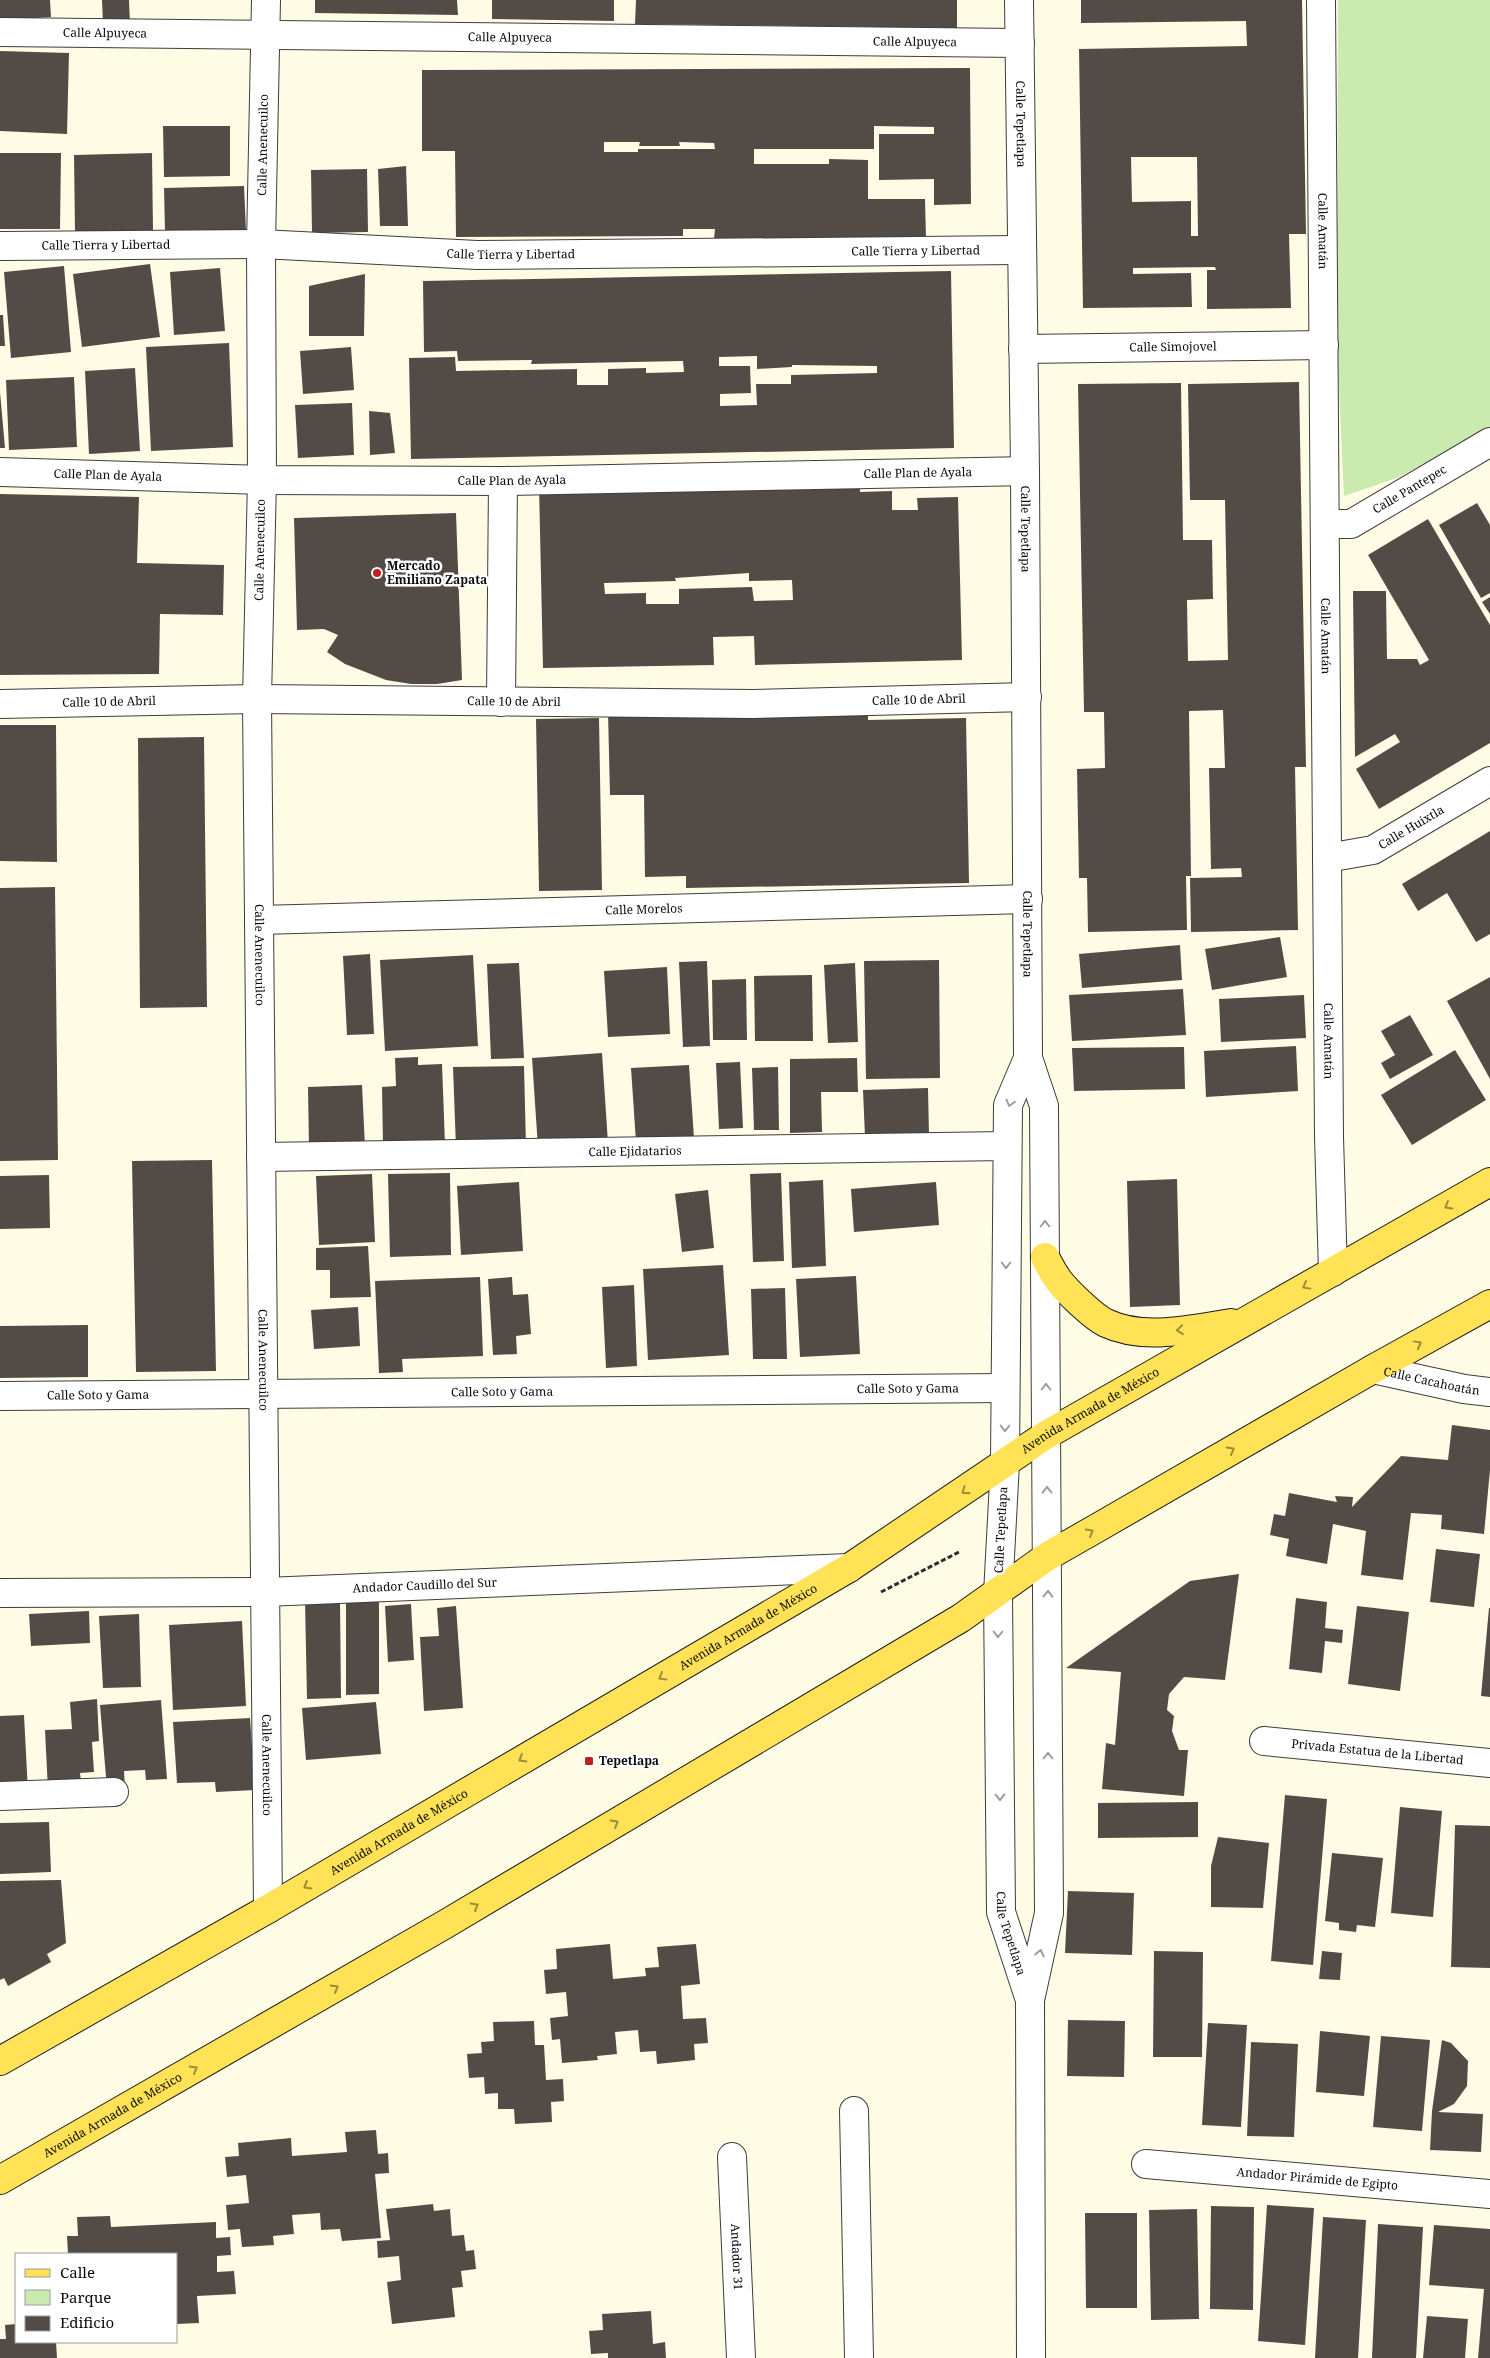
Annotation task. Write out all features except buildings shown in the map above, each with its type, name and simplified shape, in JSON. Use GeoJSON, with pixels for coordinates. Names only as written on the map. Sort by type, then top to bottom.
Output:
{"type":"FeatureCollection","features":[{"type":"Feature","properties":{"kind":"main road","name":"Avenida Armada de México"},"geometry":{"type":"LineString","coordinates":[[0,2061],[268,1909],[848,1568],[1046,1436],[1490,1182]]}},
{"type":"Feature","properties":{"kind":"main road"},"geometry":{"type":"LineString","coordinates":[[1045,1257],[1057,1281],[1097,1318],[1108,1324],[1135,1330],[1163,1332],[1245,1321]]}},
{"type":"Feature","properties":{"kind":"main road","name":"Avenida Armada de México"},"geometry":{"type":"LineString","coordinates":[[0,2180],[444,1925],[998,1594],[1048,1556],[1373,1368],[1490,1304]]}},
{"type":"Feature","properties":{"kind":"street","name":"Calle Anenecuilco"},"geometry":{"type":"LineString","coordinates":[[266,0],[262,244],[262,480],[256,699],[268,1909]]}},
{"type":"Feature","properties":{"kind":"street","name":"Calle Tepetlapa"},"geometry":{"type":"LineString","coordinates":[[1020,0],[1021,250],[1027,697],[1028,1058],[1044,1106],[1048,1556],[1049,1913],[1030,2000],[1031,2358]]}},
{"type":"Feature","properties":{"kind":"street","name":"Calle Amatán"},"geometry":{"type":"LineString","coordinates":[[1321,0],[1327,858],[1333,1272]]}},
{"type":"Feature","properties":{"kind":"street","name":"Calle Alpuyeca"},"geometry":{"type":"LineString","coordinates":[[0,32],[1020,43]]}},
{"type":"Feature","properties":{"kind":"street","name":"Calle Tierra y Libertad"},"geometry":{"type":"LineString","coordinates":[[0,246],[262,244],[477,255],[1021,250]]}},
{"type":"Feature","properties":{"kind":"street","name":"Calle Simojovel"},"geometry":{"type":"LineString","coordinates":[[1023,349],[1324,345]]}},
{"type":"Feature","properties":{"kind":"street","name":"Calle Pantepec"},"geometry":{"type":"LineString","coordinates":[[1325,524],[1351,524],[1490,442]]}},
{"type":"Feature","properties":{"kind":"street","name":"Calle Plan de Ayala"},"geometry":{"type":"LineString","coordinates":[[0,472],[262,480],[503,481],[1025,471]]}},
{"type":"Feature","properties":{"kind":"street"},"geometry":{"type":"LineString","coordinates":[[501,702],[503,481]]}},
{"type":"Feature","properties":{"kind":"street","name":"Calle 10 de Abril"},"geometry":{"type":"LineString","coordinates":[[0,704],[256,699],[752,704],[1027,697]]}},
{"type":"Feature","properties":{"kind":"street","name":"Calle Huixtla"},"geometry":{"type":"LineString","coordinates":[[1327,858],[1373,850],[1490,781]]}},
{"type":"Feature","properties":{"kind":"street","name":"Calle Morelos"},"geometry":{"type":"LineString","coordinates":[[259,920],[1028,899]]}},
{"type":"Feature","properties":{"kind":"street","name":"Calle Tepetlapa"},"geometry":{"type":"LineString","coordinates":[[1028,1058],[1008,1105],[1005,1463],[998,1594],[1001,1912],[1030,2000]]}},
{"type":"Feature","properties":{"kind":"street","name":"Calle Ejidatarios"},"geometry":{"type":"LineString","coordinates":[[261,1157],[1007,1146]]}},
{"type":"Feature","properties":{"kind":"street","name":"Calle Cacahoatán"},"geometry":{"type":"LineString","coordinates":[[1373,1368],[1464,1389],[1490,1392]]}},
{"type":"Feature","properties":{"kind":"street","name":"Calle Soto y Gama"},"geometry":{"type":"LineString","coordinates":[[0,1396],[1005,1388]]}},
{"type":"Feature","properties":{"kind":"street","name":"Andador Caudillo del Sur"},"geometry":{"type":"LineString","coordinates":[[0,1593],[265,1592],[848,1568]]}},
{"type":"Feature","properties":{"kind":"street","name":"Privada Estatua de la Libertad"},"geometry":{"type":"LineString","coordinates":[[1264,1741],[1490,1763]]}},
{"type":"Feature","properties":{"kind":"street"},"geometry":{"type":"LineString","coordinates":[[0,1796],[114,1792]]}},
{"type":"Feature","properties":{"kind":"street"},"geometry":{"type":"LineString","coordinates":[[854,2111],[859,2358]]}},
{"type":"Feature","properties":{"kind":"street","name":"Andador 31"},"geometry":{"type":"LineString","coordinates":[[732,2157],[741,2358]]}},
{"type":"Feature","properties":{"kind":"street","name":"Andador Pirámide de Egipto"},"geometry":{"type":"LineString","coordinates":[[1146,2164],[1490,2194]]}},
{"type":"Feature","properties":{"kind":"green space"},"geometry":{"type":"Polygon","coordinates":[[[1338,0],[1490,0],[1490,429],[1397,478],[1344,496],[1337,346],[1338,0]]]}},
{"type":"Feature","properties":{"kind":"place","name":"Mercado Emiliano Zapata"},"geometry":{"type":"Point","coordinates":[377,573]}},
{"type":"Feature","properties":{"kind":"place","name":"Tepetlapa"},"geometry":{"type":"Point","coordinates":[589,1761]}}]}
